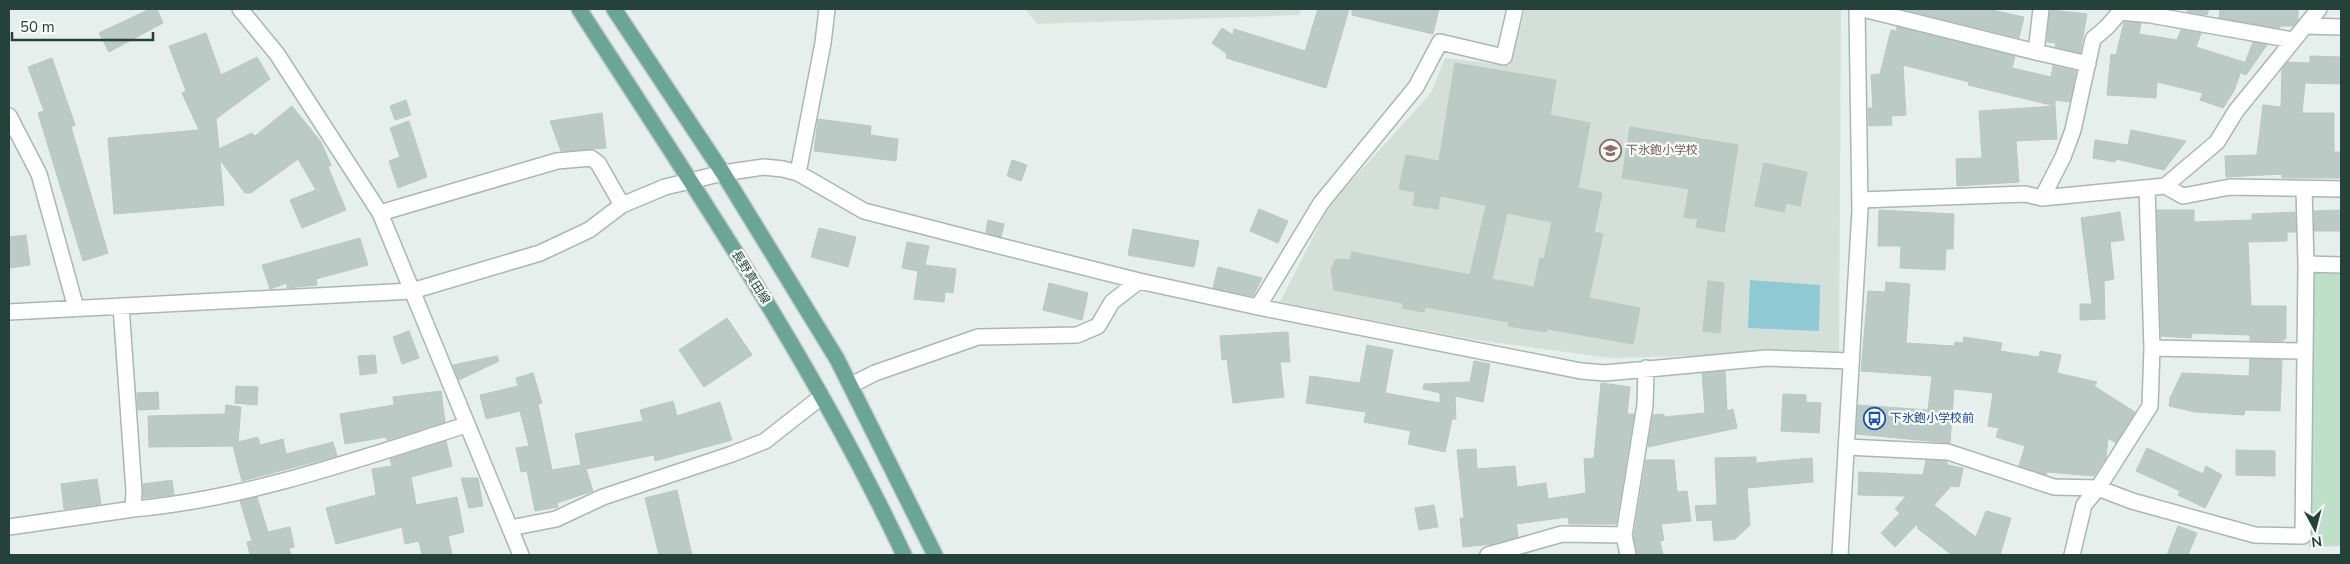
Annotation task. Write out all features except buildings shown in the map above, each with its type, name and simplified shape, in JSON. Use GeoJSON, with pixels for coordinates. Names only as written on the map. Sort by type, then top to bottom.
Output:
{"type":"FeatureCollection","features":[{"type":"Feature","properties":{"kind":"main road","name":"長野真田線"},"geometry":{"type":"LineString","coordinates":[[579,9],[688,181],[750,274],[821,398],[887,519],[904,555]]}},
{"type":"Feature","properties":{"kind":"main road"},"geometry":{"type":"LineString","coordinates":[[614,9],[722,173],[850,385],[935,555]]}},
{"type":"Feature","properties":{"kind":"street"},"geometry":{"type":"LineString","coordinates":[[240,9],[277,54],[380,213],[521,555]]}},
{"type":"Feature","properties":{"kind":"street"},"geometry":{"type":"LineString","coordinates":[[798,173],[828,9]]}},
{"type":"Feature","properties":{"kind":"street"},"geometry":{"type":"LineString","coordinates":[[1258,307],[1322,203],[1416,87],[1440,42],[1504,57],[1515,9]]}},
{"type":"Feature","properties":{"kind":"street"},"geometry":{"type":"LineString","coordinates":[[1840,555],[1860,200],[1857,9]]}},
{"type":"Feature","properties":{"kind":"street"},"geometry":{"type":"LineString","coordinates":[[1863,9],[2088,64]]}},
{"type":"Feature","properties":{"kind":"street"},"geometry":{"type":"LineString","coordinates":[[2036,52],[2042,9]]}},
{"type":"Feature","properties":{"kind":"street"},"geometry":{"type":"LineString","coordinates":[[1860,200],[2025,194],[2042,198],[2165,186],[2217,142],[2236,111],[2319,9]]}},
{"type":"Feature","properties":{"kind":"street"},"geometry":{"type":"LineString","coordinates":[[2042,198],[2063,157],[2073,130],[2092,39],[2107,28],[2120,12],[2151,15],[2293,40]]}},
{"type":"Feature","properties":{"kind":"street"},"geometry":{"type":"LineString","coordinates":[[2306,26],[2341,27]]}},
{"type":"Feature","properties":{"kind":"street"},"geometry":{"type":"LineString","coordinates":[[9,116],[39,174],[76,308]]}},
{"type":"Feature","properties":{"kind":"street"},"geometry":{"type":"LineString","coordinates":[[380,213],[558,161],[591,158],[598,163],[622,205]]}},
{"type":"Feature","properties":{"kind":"street"},"geometry":{"type":"LineString","coordinates":[[9,312],[412,291],[540,253],[588,230],[622,205],[665,186],[764,166],[798,173],[864,211],[1140,281],[1258,307],[1582,371],[1605,373],[1767,358],[1851,362]]}},
{"type":"Feature","properties":{"kind":"street"},"geometry":{"type":"LineString","coordinates":[[2165,186],[2182,196],[2230,187],[2341,189]]}},
{"type":"Feature","properties":{"kind":"street"},"geometry":{"type":"LineString","coordinates":[[1847,447],[1948,452],[2054,487],[2098,488],[2132,502],[2255,535],[2303,536],[2306,264],[2304,188]]}},
{"type":"Feature","properties":{"kind":"street"},"geometry":{"type":"LineString","coordinates":[[2072,555],[2084,505],[2098,488],[2150,406],[2152,348],[2147,189]]}},
{"type":"Feature","properties":{"kind":"street"},"geometry":{"type":"LineString","coordinates":[[2306,264],[2341,265]]}},
{"type":"Feature","properties":{"kind":"street"},"geometry":{"type":"LineString","coordinates":[[850,385],[875,374],[978,337],[1077,335],[1098,326],[1112,302],[1140,281]]}},
{"type":"Feature","properties":{"kind":"street"},"geometry":{"type":"LineString","coordinates":[[121,306],[134,490],[133,509]]}},
{"type":"Feature","properties":{"kind":"street"},"geometry":{"type":"LineString","coordinates":[[2152,348],[2304,351]]}},
{"type":"Feature","properties":{"kind":"street"},"geometry":{"type":"LineString","coordinates":[[1628,555],[1624,534],[1645,405],[1646,368]]}},
{"type":"Feature","properties":{"kind":"street"},"geometry":{"type":"LineString","coordinates":[[510,528],[556,519],[603,497],[732,454],[765,441],[821,398]]}},
{"type":"Feature","properties":{"kind":"street"},"geometry":{"type":"LineString","coordinates":[[9,527],[221,496],[358,459],[466,425]]}},
{"type":"Feature","properties":{"kind":"street"},"geometry":{"type":"LineString","coordinates":[[1488,555],[1562,534],[1624,534]]}},
{"type":"Feature","properties":{"kind":"shaded area"},"geometry":{"type":"Polygon","coordinates":[[[1025,9],[1301,9],[1299,15],[1037,24],[1025,9]]]}},
{"type":"Feature","properties":{"kind":"shaded area","name":"下氷鉋小学校"},"geometry":{"type":"Polygon","coordinates":[[[1525,9],[1841,9],[1839,352],[1610,358],[1470,339],[1280,302],[1329,206],[1431,93],[1445,58],[1510,66],[1525,9]]]}},
{"type":"Feature","properties":{"kind":"green space"},"geometry":{"type":"Polygon","coordinates":[[[2319,269],[2341,269],[2341,546],[2309,547],[2311,275],[2319,269]]]}},
{"type":"Feature","properties":{"kind":"water"},"geometry":{"type":"Polygon","coordinates":[[[1750,280],[1820,285],[1819,331],[1748,328],[1750,280]]]}},
{"type":"Feature","properties":{"kind":"place","name":"下氷鉋小学校"},"geometry":{"type":"Point","coordinates":[1610,150]}},
{"type":"Feature","properties":{"kind":"place","name":"下氷鉋小学校前"},"geometry":{"type":"Point","coordinates":[1874,418]}}]}
